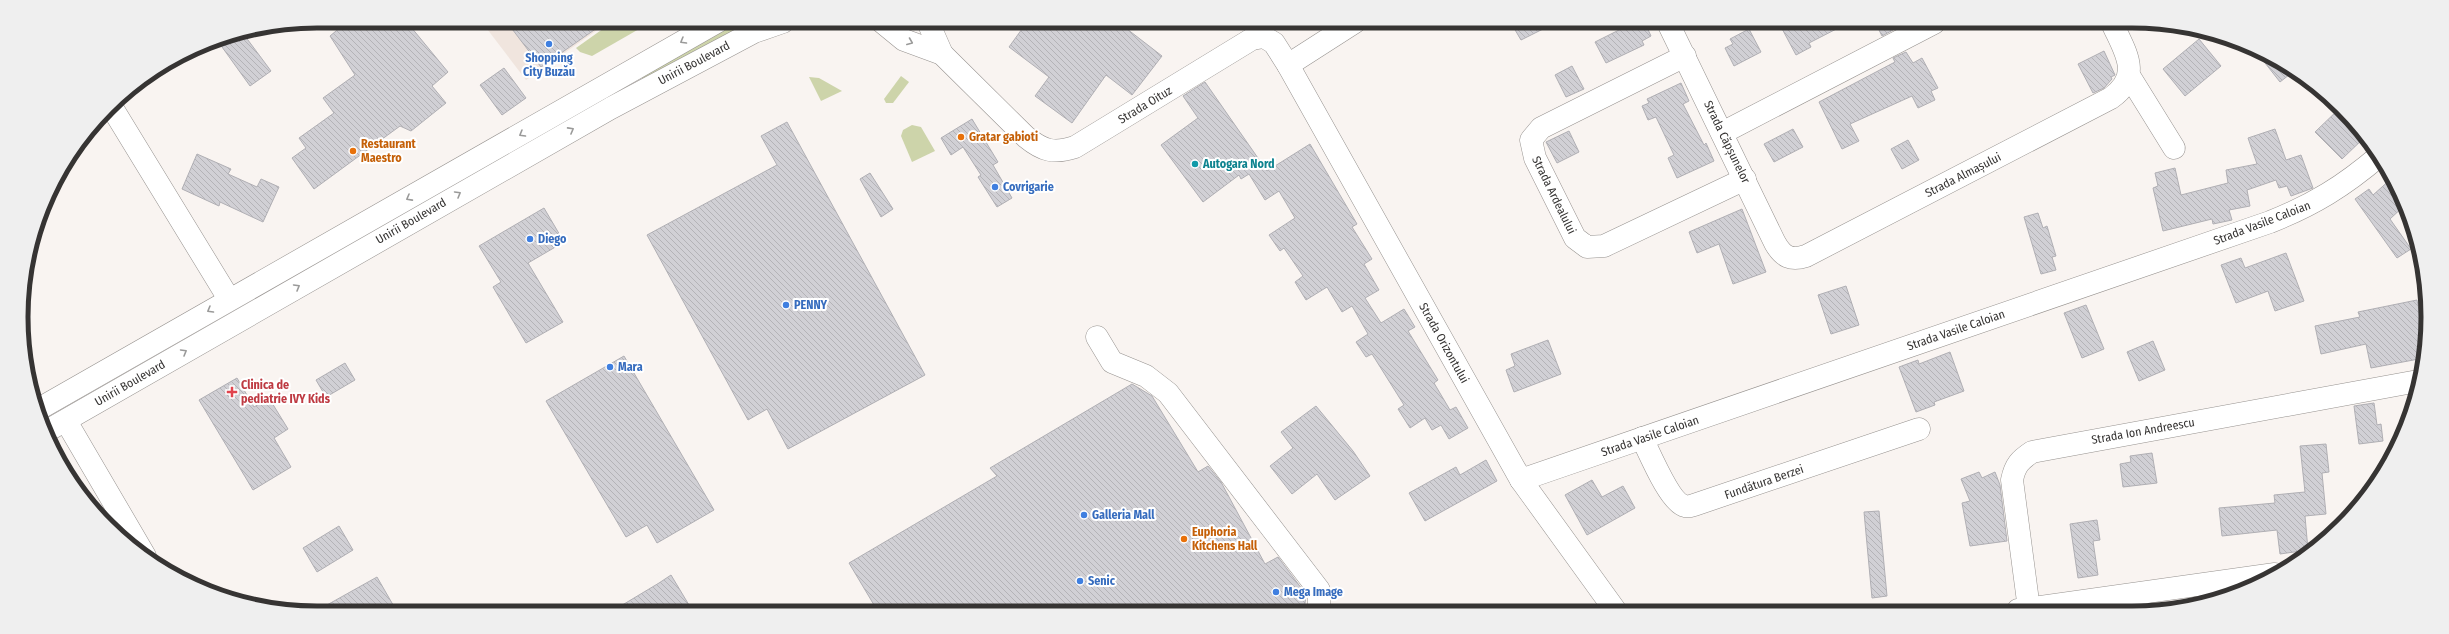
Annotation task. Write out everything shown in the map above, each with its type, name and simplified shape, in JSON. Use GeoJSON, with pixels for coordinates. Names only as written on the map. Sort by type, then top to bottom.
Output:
{"type":"FeatureCollection","features":[{"type":"Feature","properties":{"kind":"street","name":"Unirii Boulevard"},"geometry":{"type":"LineString","coordinates":[[42,407],[229,299],[706,28]]}},
{"type":"Feature","properties":{"kind":"street","name":"Unirii Boulevard"},"geometry":{"type":"LineString","coordinates":[[51,429],[611,108],[754,32],[765,28]]}},
{"type":"Feature","properties":{"kind":"street","name":"Strada Oituz"},"geometry":{"type":"LineString","coordinates":[[889,28],[904,40],[942,54]]}},
{"type":"Feature","properties":{"kind":"street","name":"Strada Oituz"},"geometry":{"type":"LineString","coordinates":[[931,28],[942,54],[1026,137],[1038,147],[1049,152],[1061,152],[1075,147],[1252,39],[1264,37],[1274,43],[1288,65]]}},
{"type":"Feature","properties":{"kind":"street"},"geometry":{"type":"LineString","coordinates":[[1288,65],[1346,28]]}},
{"type":"Feature","properties":{"kind":"street","name":"Strada Căpșunelor"},"geometry":{"type":"LineString","coordinates":[[1671,28],[1778,248],[1788,258]]}},
{"type":"Feature","properties":{"kind":"street"},"geometry":{"type":"LineString","coordinates":[[1722,133],[1920,28]]}},
{"type":"Feature","properties":{"kind":"street"},"geometry":{"type":"LineString","coordinates":[[2114,28],[2129,62],[2130,77],[2174,148]]}},
{"type":"Feature","properties":{"kind":"street","name":"Strada Ardealului"},"geometry":{"type":"LineString","coordinates":[[1685,56],[1541,128],[1531,140],[1535,158],[1575,238],[1587,247],[1604,246],[1745,179]]}},
{"type":"Feature","properties":{"kind":"street","name":"Strada Orizontului"},"geometry":{"type":"LineString","coordinates":[[1288,65],[1521,480],[1612,606]]}},
{"type":"Feature","properties":{"kind":"street","name":"Strada Almașului"},"geometry":{"type":"LineString","coordinates":[[1788,258],[1797,259],[1806,256],[2111,98],[2123,89],[2130,77]]}},
{"type":"Feature","properties":{"kind":"street"},"geometry":{"type":"LineString","coordinates":[[114,112],[229,299]]}},
{"type":"Feature","properties":{"kind":"street","name":"Strada Vasile Caloian"},"geometry":{"type":"LineString","coordinates":[[1521,480],[2270,222],[2301,210],[2332,193],[2374,160]]}},
{"type":"Feature","properties":{"kind":"street"},"geometry":{"type":"LineString","coordinates":[[1097,337],[1112,362],[1146,376],[1168,393],[1319,590],[1319,606]]}},
{"type":"Feature","properties":{"kind":"street","name":"Strada Ion Andreescu"},"geometry":{"type":"LineString","coordinates":[[2024,606],[2012,480],[2014,469],[2020,459],[2032,452],[2413,382]]}},
{"type":"Feature","properties":{"kind":"street"},"geometry":{"type":"LineString","coordinates":[[66,420],[138,543]]}},
{"type":"Feature","properties":{"kind":"street","name":"Fundătura Berzei"},"geometry":{"type":"LineString","coordinates":[[1642,438],[1671,493],[1678,502],[1685,506],[1694,505],[1919,428]]}},
{"type":"Feature","properties":{"kind":"street"},"geometry":{"type":"LineString","coordinates":[[2052,606],[2260,576]]}},
{"type":"Feature","properties":{"kind":"shaded area"},"geometry":{"type":"Polygon","coordinates":[[[486,28],[600,28],[526,80],[486,28]]]}},
{"type":"Feature","properties":{"kind":"green space"},"geometry":{"type":"Polygon","coordinates":[[[604,28],[641,28],[592,56],[580,52],[576,48],[604,28]]]}},
{"type":"Feature","properties":{"kind":"green space"},"geometry":{"type":"Polygon","coordinates":[[[726,28],[742,28],[729,33],[642,79],[641,77],[726,28]]]}},
{"type":"Feature","properties":{"kind":"green space"},"geometry":{"type":"Polygon","coordinates":[[[901,76],[909,82],[893,103],[886,103],[884,99],[901,76]]]}},
{"type":"Feature","properties":{"kind":"green space"},"geometry":{"type":"Polygon","coordinates":[[[809,77],[819,78],[842,91],[821,101],[809,77]]]}},
{"type":"Feature","properties":{"kind":"green space"},"geometry":{"type":"Polygon","coordinates":[[[912,125],[921,127],[935,151],[912,162],[901,136],[903,130],[912,125]]]}},
{"type":"Feature","properties":{"kind":"building"},"geometry":{"type":"Polygon","coordinates":[[[340,28],[412,28],[448,72],[432,86],[446,103],[411,131],[400,126],[314,189],[292,158],[306,148],[299,138],[334,113],[323,98],[355,75],[330,36],[340,28]]]}},
{"type":"Feature","properties":{"kind":"building","name":"Shopping City Buzău"},"geometry":{"type":"Polygon","coordinates":[[[511,28],[597,28],[541,67],[511,28]]]}},
{"type":"Feature","properties":{"kind":"building"},"geometry":{"type":"Polygon","coordinates":[[[1023,28],[1126,28],[1162,56],[1132,95],[1106,75],[1072,123],[1035,96],[1049,77],[1009,47],[1023,28]]]}},
{"type":"Feature","properties":{"kind":"building"},"geometry":{"type":"Polygon","coordinates":[[[1514,28],[1545,28],[1521,40],[1514,28]]]}},
{"type":"Feature","properties":{"kind":"building"},"geometry":{"type":"Polygon","coordinates":[[[1623,28],[1647,28],[1651,36],[1642,41],[1644,45],[1606,63],[1595,42],[1623,28]]]}},
{"type":"Feature","properties":{"kind":"building"},"geometry":{"type":"Polygon","coordinates":[[[1782,28],[1838,28],[1809,43],[1811,47],[1796,55],[1782,28]]]}},
{"type":"Feature","properties":{"kind":"building"},"geometry":{"type":"Polygon","coordinates":[[[1878,28],[1892,28],[1893,30],[1882,36],[1878,28]]]}},
{"type":"Feature","properties":{"kind":"building"},"geometry":{"type":"Polygon","coordinates":[[[1749,29],[1761,52],[1734,66],[1725,48],[1733,44],[1730,39],[1749,29]]]}},
{"type":"Feature","properties":{"kind":"building"},"geometry":{"type":"Polygon","coordinates":[[[246,37],[271,71],[250,86],[220,44],[246,37]]]}},
{"type":"Feature","properties":{"kind":"building"},"geometry":{"type":"Polygon","coordinates":[[[2199,39],[2221,66],[2185,96],[2163,69],[2199,39]]]}},
{"type":"Feature","properties":{"kind":"building"},"geometry":{"type":"Polygon","coordinates":[[[2104,51],[2115,75],[2111,77],[2112,79],[2104,88],[2093,93],[2078,64],[2104,51]]]}},
{"type":"Feature","properties":{"kind":"building"},"geometry":{"type":"Polygon","coordinates":[[[1906,52],[1913,63],[1922,58],[1938,88],[1931,91],[1935,100],[1918,108],[1912,96],[1850,124],[1859,141],[1842,149],[1819,102],[1895,62],[1893,58],[1906,52]]]}},
{"type":"Feature","properties":{"kind":"building"},"geometry":{"type":"Polygon","coordinates":[[[2262,59],[2289,75],[2280,82],[2262,59]]]}},
{"type":"Feature","properties":{"kind":"building"},"geometry":{"type":"Polygon","coordinates":[[[1572,66],[1584,89],[1566,97],[1555,75],[1572,66]]]}},
{"type":"Feature","properties":{"kind":"building"},"geometry":{"type":"Polygon","coordinates":[[[504,68],[526,98],[502,115],[480,85],[504,68]]]}},
{"type":"Feature","properties":{"kind":"building"},"geometry":{"type":"Polygon","coordinates":[[[1205,82],[1267,171],[1310,144],[1357,224],[1352,227],[1372,259],[1364,264],[1379,290],[1365,298],[1381,323],[1404,309],[1415,327],[1408,331],[1438,380],[1434,383],[1450,410],[1456,407],[1468,428],[1449,439],[1441,425],[1432,430],[1425,418],[1410,428],[1398,409],[1404,405],[1372,354],[1366,357],[1356,342],[1368,334],[1352,306],[1342,312],[1327,287],[1306,300],[1295,282],[1303,276],[1284,248],[1280,251],[1269,235],[1295,218],[1279,191],[1265,200],[1249,174],[1241,179],[1239,175],[1203,202],[1161,145],[1198,118],[1183,96],[1205,82]]]}},
{"type":"Feature","properties":{"kind":"building"},"geometry":{"type":"Polygon","coordinates":[[[1681,83],[1689,101],[1683,104],[1704,145],[1706,143],[1714,161],[1677,178],[1668,158],[1674,155],[1656,117],[1648,120],[1642,106],[1649,103],[1647,99],[1681,83]]]}},
{"type":"Feature","properties":{"kind":"building"},"geometry":{"type":"Polygon","coordinates":[[[2335,112],[2361,141],[2342,159],[2315,132],[2335,112]]]}},
{"type":"Feature","properties":{"kind":"building"},"geometry":{"type":"Polygon","coordinates":[[[972,119],[998,162],[993,165],[1012,198],[997,207],[978,177],[981,175],[963,147],[951,155],[941,138],[972,119]]]}},
{"type":"Feature","properties":{"kind":"building","name":"PENNY"},"geometry":{"type":"Polygon","coordinates":[[[787,122],[925,375],[788,449],[767,409],[748,420],[647,235],[777,165],[761,136],[787,122]]]}},
{"type":"Feature","properties":{"kind":"building"},"geometry":{"type":"Polygon","coordinates":[[[1793,129],[1803,147],[1774,162],[1764,144],[1793,129]]]}},
{"type":"Feature","properties":{"kind":"building"},"geometry":{"type":"Polygon","coordinates":[[[2275,129],[2286,160],[2301,155],[2313,188],[2291,196],[2287,186],[2279,188],[2276,180],[2247,190],[2250,206],[2229,210],[2232,220],[2213,224],[2212,219],[2163,231],[2153,188],[2158,186],[2155,173],[2175,168],[2181,195],[2228,183],[2226,170],[2257,164],[2248,138],[2275,129]]]}},
{"type":"Feature","properties":{"kind":"building"},"geometry":{"type":"Polygon","coordinates":[[[1569,131],[1579,152],[1557,163],[1546,142],[1569,131]]]}},
{"type":"Feature","properties":{"kind":"building"},"geometry":{"type":"Polygon","coordinates":[[[1908,140],[1919,160],[1902,169],[1891,149],[1908,140]]]}},
{"type":"Feature","properties":{"kind":"building"},"geometry":{"type":"Polygon","coordinates":[[[197,154],[231,169],[228,174],[257,187],[261,179],[279,187],[263,222],[220,202],[219,206],[182,189],[197,154]]]}},
{"type":"Feature","properties":{"kind":"building"},"geometry":{"type":"Polygon","coordinates":[[[870,173],[893,209],[881,217],[860,179],[870,173]]]}},
{"type":"Feature","properties":{"kind":"building"},"geometry":{"type":"Polygon","coordinates":[[[2387,182],[2400,209],[2390,219],[2411,249],[2397,258],[2355,199],[2369,189],[2373,195],[2387,182]]]}},
{"type":"Feature","properties":{"kind":"building"},"geometry":{"type":"Polygon","coordinates":[[[544,208],[564,242],[528,263],[563,322],[526,343],[493,287],[501,282],[479,246],[544,208]]]}},
{"type":"Feature","properties":{"kind":"building"},"geometry":{"type":"Polygon","coordinates":[[[1742,209],[1766,272],[1733,284],[1719,244],[1697,253],[1689,232],[1742,209]]]}},
{"type":"Feature","properties":{"kind":"building"},"geometry":{"type":"Polygon","coordinates":[[[2038,213],[2043,228],[2047,226],[2056,256],[2052,257],[2056,270],[2041,274],[2024,217],[2038,213]]]}},
{"type":"Feature","properties":{"kind":"building"},"geometry":{"type":"Polygon","coordinates":[[[2286,253],[2304,301],[2275,311],[2268,291],[2236,303],[2221,265],[2241,258],[2245,268],[2286,253]]]}},
{"type":"Feature","properties":{"kind":"building"},"geometry":{"type":"Polygon","coordinates":[[[1846,286],[1859,325],[1831,334],[1818,295],[1846,286]]]}},
{"type":"Feature","properties":{"kind":"building"},"geometry":{"type":"Polygon","coordinates":[[[2417,300],[2421,320],[2418,359],[2371,368],[2366,344],[2321,354],[2315,326],[2360,317],[2358,312],[2417,300]]]}},
{"type":"Feature","properties":{"kind":"building"},"geometry":{"type":"Polygon","coordinates":[[[2086,305],[2104,349],[2082,358],[2064,313],[2086,305]]]}},
{"type":"Feature","properties":{"kind":"building"},"geometry":{"type":"Polygon","coordinates":[[[1548,340],[1561,374],[1514,392],[1506,370],[1515,366],[1511,354],[1548,340]]]}},
{"type":"Feature","properties":{"kind":"building"},"geometry":{"type":"Polygon","coordinates":[[[2153,341],[2165,370],[2139,381],[2127,352],[2153,341]]]}},
{"type":"Feature","properties":{"kind":"building"},"geometry":{"type":"Polygon","coordinates":[[[1950,352],[1964,391],[1934,402],[1935,405],[1916,412],[1899,367],[1918,360],[1919,364],[1950,352]]]}},
{"type":"Feature","properties":{"kind":"building"},"geometry":{"type":"Polygon","coordinates":[[[624,356],[714,510],[657,543],[647,525],[626,537],[546,401],[624,356]]]}},
{"type":"Feature","properties":{"kind":"building"},"geometry":{"type":"Polygon","coordinates":[[[345,363],[355,380],[326,397],[316,380],[345,363]]]}},
{"type":"Feature","properties":{"kind":"building"},"geometry":{"type":"Polygon","coordinates":[[[237,378],[254,407],[269,398],[288,429],[274,438],[291,467],[253,490],[199,400],[237,378]]]}},
{"type":"Feature","properties":{"kind":"building","name":"Galleria Mall"},"geometry":{"type":"Polygon","coordinates":[[[1132,384],[1152,396],[1198,472],[1208,466],[1221,482],[1265,564],[1278,557],[1306,596],[1305,606],[875,606],[849,563],[997,476],[990,468],[1132,384]]]}},
{"type":"Feature","properties":{"kind":"building"},"geometry":{"type":"Polygon","coordinates":[[[2374,403],[2377,425],[2381,424],[2383,441],[2359,444],[2354,406],[2374,403]]]}},
{"type":"Feature","properties":{"kind":"building"},"geometry":{"type":"Polygon","coordinates":[[[1316,406],[1353,451],[1370,476],[1335,500],[1317,474],[1292,494],[1270,466],[1293,448],[1281,432],[1316,406]]]}},
{"type":"Feature","properties":{"kind":"building"},"geometry":{"type":"Polygon","coordinates":[[[2326,444],[2329,472],[2322,473],[2326,514],[2305,516],[2308,546],[2301,551],[2280,554],[2277,530],[2222,536],[2219,508],[2275,503],[2274,495],[2305,492],[2300,446],[2326,444]]]}},
{"type":"Feature","properties":{"kind":"building"},"geometry":{"type":"Polygon","coordinates":[[[2152,453],[2157,483],[2123,487],[2120,464],[2131,462],[2130,456],[2152,453]]]}},
{"type":"Feature","properties":{"kind":"building"},"geometry":{"type":"Polygon","coordinates":[[[1486,460],[1497,481],[1425,521],[1409,493],[1456,467],[1460,475],[1486,460]]]}},
{"type":"Feature","properties":{"kind":"building"},"geometry":{"type":"Polygon","coordinates":[[[1979,472],[1982,478],[1995,472],[2000,485],[2007,541],[1970,546],[1962,503],[1970,501],[1961,479],[1979,472]]]}},
{"type":"Feature","properties":{"kind":"building"},"geometry":{"type":"Polygon","coordinates":[[[1592,480],[1602,497],[1623,486],[1635,508],[1587,535],[1565,495],[1592,480]]]}},
{"type":"Feature","properties":{"kind":"building"},"geometry":{"type":"Polygon","coordinates":[[[1879,511],[1887,596],[1872,598],[1864,512],[1879,511]]]}},
{"type":"Feature","properties":{"kind":"building"},"geometry":{"type":"Polygon","coordinates":[[[2097,520],[2100,540],[2093,541],[2098,575],[2078,578],[2070,524],[2097,520]]]}},
{"type":"Feature","properties":{"kind":"building"},"geometry":{"type":"Polygon","coordinates":[[[339,526],[353,550],[317,572],[303,548],[339,526]]]}},
{"type":"Feature","properties":{"kind":"building"},"geometry":{"type":"Polygon","coordinates":[[[671,575],[690,606],[621,606],[671,575]]]}},
{"type":"Feature","properties":{"kind":"building"},"geometry":{"type":"Polygon","coordinates":[[[377,577],[394,606],[325,606],[377,577]]]}},
{"type":"Feature","properties":{"kind":"place","name":"Shopping City Buzău"},"geometry":{"type":"Point","coordinates":[549,44]}},
{"type":"Feature","properties":{"kind":"place","name":"Gratar gabioti"},"geometry":{"type":"Point","coordinates":[961,137]}},
{"type":"Feature","properties":{"kind":"place","name":"Restaurant Maestro"},"geometry":{"type":"Point","coordinates":[353,151]}},
{"type":"Feature","properties":{"kind":"place","name":"Autogara Nord"},"geometry":{"type":"Point","coordinates":[1195,164]}},
{"type":"Feature","properties":{"kind":"place","name":"Covrigarie"},"geometry":{"type":"Point","coordinates":[995,187]}},
{"type":"Feature","properties":{"kind":"place","name":"Diego"},"geometry":{"type":"Point","coordinates":[530,239]}},
{"type":"Feature","properties":{"kind":"place","name":"PENNY"},"geometry":{"type":"Point","coordinates":[786,305]}},
{"type":"Feature","properties":{"kind":"place","name":"Mara"},"geometry":{"type":"Point","coordinates":[610,367]}},
{"type":"Feature","properties":{"kind":"place","name":"Clinica de pediatrie IVY Kids"},"geometry":{"type":"Point","coordinates":[232,392]}},
{"type":"Feature","properties":{"kind":"place","name":"Galleria Mall"},"geometry":{"type":"Point","coordinates":[1084,515]}},
{"type":"Feature","properties":{"kind":"place","name":"Euphoria Kitchens Hall"},"geometry":{"type":"Point","coordinates":[1184,539]}},
{"type":"Feature","properties":{"kind":"place","name":"Senic"},"geometry":{"type":"Point","coordinates":[1080,581]}},
{"type":"Feature","properties":{"kind":"place","name":"Mega Image"},"geometry":{"type":"Point","coordinates":[1276,592]}}]}
